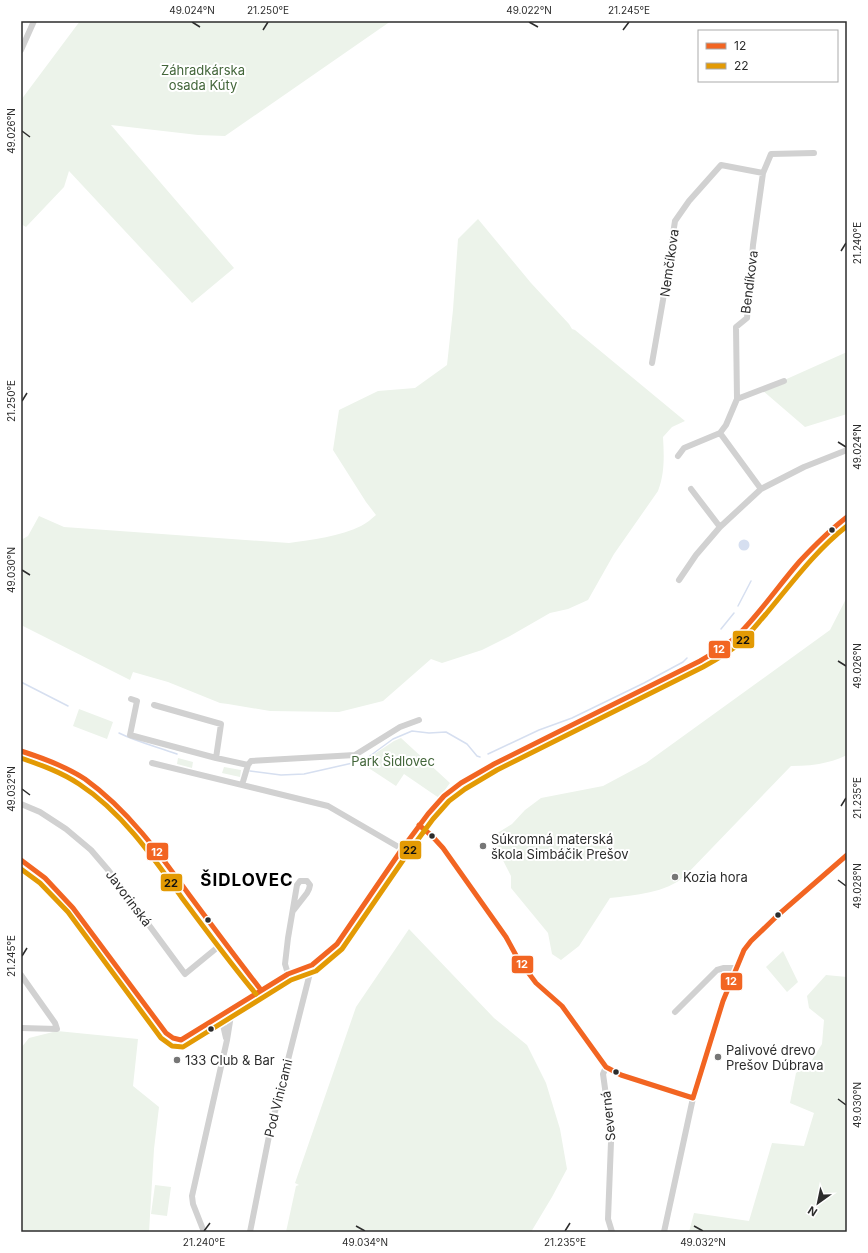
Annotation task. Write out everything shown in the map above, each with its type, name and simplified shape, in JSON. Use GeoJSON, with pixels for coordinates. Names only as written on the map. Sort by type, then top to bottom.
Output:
{"type":"FeatureCollection","features":[{"type":"Feature","properties":{"kind":"street"},"geometry":{"type":"LineString","coordinates":[[21,50],[34,21]]}},
{"type":"Feature","properties":{"kind":"street"},"geometry":{"type":"LineString","coordinates":[[763,173],[771,154],[814,153]]}},
{"type":"Feature","properties":{"kind":"street","name":"Nemčíkova"},"geometry":{"type":"LineString","coordinates":[[652,363],[664,300],[675,221],[688,201],[721,165],[763,173]]}},
{"type":"Feature","properties":{"kind":"street","name":"Bendíkova"},"geometry":{"type":"LineString","coordinates":[[720,433],[726,425],[737,399],[736,327],[747,318],[753,245],[763,173]]}},
{"type":"Feature","properties":{"kind":"street"},"geometry":{"type":"LineString","coordinates":[[737,399],[784,381]]}},
{"type":"Feature","properties":{"kind":"street"},"geometry":{"type":"LineString","coordinates":[[678,456],[684,448],[720,433],[761,489]]}},
{"type":"Feature","properties":{"kind":"street"},"geometry":{"type":"LineString","coordinates":[[679,580],[696,554],[720,527],[761,489],[804,467],[847,450]]}},
{"type":"Feature","properties":{"kind":"street"},"geometry":{"type":"LineString","coordinates":[[690,489],[720,527]]}},
{"type":"Feature","properties":{"kind":"street"},"geometry":{"type":"LineString","coordinates":[[21,860],[45,878],[73,908],[170,1038],[181,1040],[288,974],[312,965],[337,944],[419,825],[444,796],[468,779],[494,764],[697,663],[719,650],[742,631],[800,561],[832,529],[847,517]]}},
{"type":"Feature","properties":{"kind":"street"},"geometry":{"type":"LineString","coordinates":[[131,699],[137,701],[130,735],[248,765]]}},
{"type":"Feature","properties":{"kind":"street"},"geometry":{"type":"LineString","coordinates":[[154,705],[221,724],[216,758]]}},
{"type":"Feature","properties":{"kind":"street"},"geometry":{"type":"LineString","coordinates":[[242,785],[248,765],[251,761],[355,755],[400,727],[419,720]]}},
{"type":"Feature","properties":{"kind":"street"},"geometry":{"type":"LineString","coordinates":[[21,751],[66,768],[110,800],[134,823],[160,855],[261,990]]}},
{"type":"Feature","properties":{"kind":"street"},"geometry":{"type":"LineString","coordinates":[[152,763],[328,806],[402,849]]}},
{"type":"Feature","properties":{"kind":"street","name":"Javorinská"},"geometry":{"type":"LineString","coordinates":[[21,804],[40,812],[66,829],[91,850],[109,871],[185,974],[224,942]]}},
{"type":"Feature","properties":{"kind":"street"},"geometry":{"type":"LineString","coordinates":[[419,825],[443,848],[503,932],[518,959],[536,983],[562,1006],[606,1067],[621,1075],[692,1098]]}},
{"type":"Feature","properties":{"kind":"street"},"geometry":{"type":"LineString","coordinates":[[664,1232],[692,1098],[712,1033],[744,950],[751,941],[778,915],[847,855]]}},
{"type":"Feature","properties":{"kind":"street"},"geometry":{"type":"LineString","coordinates":[[288,974],[285,964],[293,911]]}},
{"type":"Feature","properties":{"kind":"street","name":"Pod Vinicami"},"geometry":{"type":"LineString","coordinates":[[250,1232],[270,1131],[312,965]]}},
{"type":"Feature","properties":{"kind":"street"},"geometry":{"type":"LineString","coordinates":[[675,1012],[717,970],[724,968],[736,968]]}},
{"type":"Feature","properties":{"kind":"street"},"geometry":{"type":"LineString","coordinates":[[21,975],[55,1023],[57,1030],[21,1028]]}},
{"type":"Feature","properties":{"kind":"street"},"geometry":{"type":"LineString","coordinates":[[204,1232],[192,1204],[192,1196],[227,1040],[232,1009]]}},
{"type":"Feature","properties":{"kind":"street"},"geometry":{"type":"LineString","coordinates":[[221,1016],[227,1040]]}},
{"type":"Feature","properties":{"kind":"street","name":"Severná"},"geometry":{"type":"LineString","coordinates":[[606,1067],[603,1074],[611,1142],[608,1218],[612,1232]]}},
{"type":"Feature","properties":{"kind":"green space","name":"Záhradkárska osada Kúty"},"geometry":{"type":"Polygon","coordinates":[[[80,21],[391,21],[225,136],[198,135],[111,125],[234,268],[192,303],[69,171],[64,187],[26,227],[21,224],[21,100],[80,21]]]}},
{"type":"Feature","properties":{"kind":"green space"},"geometry":{"type":"Polygon","coordinates":[[[478,219],[531,283],[572,329],[685,421],[672,427],[663,437],[663,471],[658,491],[614,554],[588,600],[568,609],[550,613],[482,650],[442,663],[431,659],[383,701],[339,712],[270,711],[220,703],[168,682],[133,672],[130,680],[21,625],[21,540],[28,536],[39,516],[64,527],[289,543],[326,537],[344,532],[363,525],[376,515],[333,450],[339,410],[378,391],[415,388],[447,365],[458,239],[478,219]]]}},
{"type":"Feature","properties":{"kind":"green space"},"geometry":{"type":"Polygon","coordinates":[[[847,352],[847,414],[805,427],[762,390],[847,352]]]}},
{"type":"Feature","properties":{"kind":"green space"},"geometry":{"type":"Polygon","coordinates":[[[847,597],[847,755],[833,761],[819,764],[791,766],[685,876],[677,882],[660,890],[610,898],[579,946],[561,960],[552,954],[548,933],[511,888],[511,876],[491,837],[512,824],[525,810],[541,798],[603,786],[646,763],[830,630],[847,597]]]}},
{"type":"Feature","properties":{"kind":"green space"},"geometry":{"type":"Polygon","coordinates":[[[79,709],[113,722],[107,739],[73,726],[79,709]]]}},
{"type":"Feature","properties":{"kind":"green space","name":"Park Šidlovec"},"geometry":{"type":"Polygon","coordinates":[[[401,738],[450,783],[439,798],[404,774],[396,786],[361,763],[401,738]]]}},
{"type":"Feature","properties":{"kind":"green space"},"geometry":{"type":"Polygon","coordinates":[[[178,758],[193,762],[192,768],[177,764],[178,758]]]}},
{"type":"Feature","properties":{"kind":"green space"},"geometry":{"type":"Polygon","coordinates":[[[224,767],[241,770],[240,777],[222,773],[224,767]]]}},
{"type":"Feature","properties":{"kind":"green space"},"geometry":{"type":"Polygon","coordinates":[[[409,929],[494,1018],[527,1045],[546,1083],[560,1129],[567,1169],[531,1232],[286,1232],[296,1186],[299,1185],[295,1183],[356,1007],[409,929]]]}},
{"type":"Feature","properties":{"kind":"green space"},"geometry":{"type":"Polygon","coordinates":[[[783,951],[798,982],[787,992],[766,967],[783,951]]]}},
{"type":"Feature","properties":{"kind":"green space"},"geometry":{"type":"Polygon","coordinates":[[[826,975],[847,977],[847,1232],[689,1232],[694,1213],[749,1221],[772,1143],[804,1146],[814,1113],[790,1103],[796,1073],[812,1060],[822,1044],[824,1020],[809,1008],[807,996],[826,975]]]}},
{"type":"Feature","properties":{"kind":"green space"},"geometry":{"type":"Polygon","coordinates":[[[57,1031],[138,1039],[133,1086],[159,1107],[154,1149],[149,1232],[21,1232],[21,1048],[29,1038],[57,1031]]]}},
{"type":"Feature","properties":{"kind":"green space"},"geometry":{"type":"Polygon","coordinates":[[[155,1185],[171,1187],[167,1216],[151,1214],[155,1185]]]}},
{"type":"Feature","properties":{"kind":"water"},"geometry":{"type":"Polygon","coordinates":[[[742,540],[746,540],[748,541],[748,549],[742,550],[739,547],[739,543],[742,540]]]}},
{"type":"Feature","properties":{"kind":"waterway"},"geometry":{"type":"LineString","coordinates":[[738,606],[751,581]]}},
{"type":"Feature","properties":{"kind":"waterway"},"geometry":{"type":"LineString","coordinates":[[721,629],[734,613]]}},
{"type":"Feature","properties":{"kind":"waterway"},"geometry":{"type":"LineString","coordinates":[[488,754],[539,730],[572,718],[644,683],[683,662],[687,658]]}},
{"type":"Feature","properties":{"kind":"waterway"},"geometry":{"type":"LineString","coordinates":[[21,682],[68,706]]}},
{"type":"Feature","properties":{"kind":"waterway"},"geometry":{"type":"LineString","coordinates":[[363,761],[393,739],[412,731],[429,733],[446,732],[467,744],[477,756],[480,757]]}},
{"type":"Feature","properties":{"kind":"waterway"},"geometry":{"type":"LineString","coordinates":[[119,733],[140,742],[177,754]]}},
{"type":"Feature","properties":{"kind":"waterway"},"geometry":{"type":"LineString","coordinates":[[250,771],[281,775],[304,774],[357,762]]}},
{"type":"Feature","properties":{"kind":"transit line","name":"12"},"geometry":{"type":"LineString","coordinates":[[21,860],[45,878],[73,908],[166,1033],[173,1038],[181,1040],[288,974],[312,965],[337,944],[402,849],[428,814],[444,796],[461,783],[494,764],[700,661],[725,646],[746,626],[806,555],[829,532],[847,517]]}},
{"type":"Feature","properties":{"kind":"transit line","name":"22"},"geometry":{"type":"LineString","coordinates":[[21,869],[40,883],[68,912],[161,1038],[172,1046],[183,1047],[291,980],[316,971],[342,949],[408,853],[433,819],[449,801],[465,789],[497,770],[718,659],[748,635],[814,557],[847,526]]}},
{"type":"Feature","properties":{"kind":"transit line","name":"12"},"geometry":{"type":"LineString","coordinates":[[21,751],[70,770],[101,791],[115,804],[129,818],[167,864],[261,990]]}},
{"type":"Feature","properties":{"kind":"transit line","name":"22"},"geometry":{"type":"LineString","coordinates":[[21,758],[51,769],[79,784],[95,795],[123,822],[148,851],[218,946],[256,994]]}},
{"type":"Feature","properties":{"kind":"transit line","name":"12"},"geometry":{"type":"LineString","coordinates":[[419,825],[443,848],[506,937],[518,959],[536,983],[562,1006],[606,1067],[621,1075],[693,1098],[723,1001],[744,950],[751,941],[778,915],[847,855]]}},
{"type":"Feature","properties":{"kind":"place","name":"Súkromná materská škola Simbáčik Prešov"},"geometry":{"type":"Point","coordinates":[483,846]}},
{"type":"Feature","properties":{"kind":"place","name":"Kozia hora"},"geometry":{"type":"Point","coordinates":[675,877]}},
{"type":"Feature","properties":{"kind":"place","name":"Palivové drevo Prešov Dúbrava"},"geometry":{"type":"Point","coordinates":[718,1057]}},
{"type":"Feature","properties":{"kind":"place","name":"133 Club & Bar"},"geometry":{"type":"Point","coordinates":[177,1060]}},
{"type":"Feature","properties":{"kind":"district","name":"ŠIDLOVEC"},"geometry":{"type":"Point","coordinates":[247,880]}}]}
